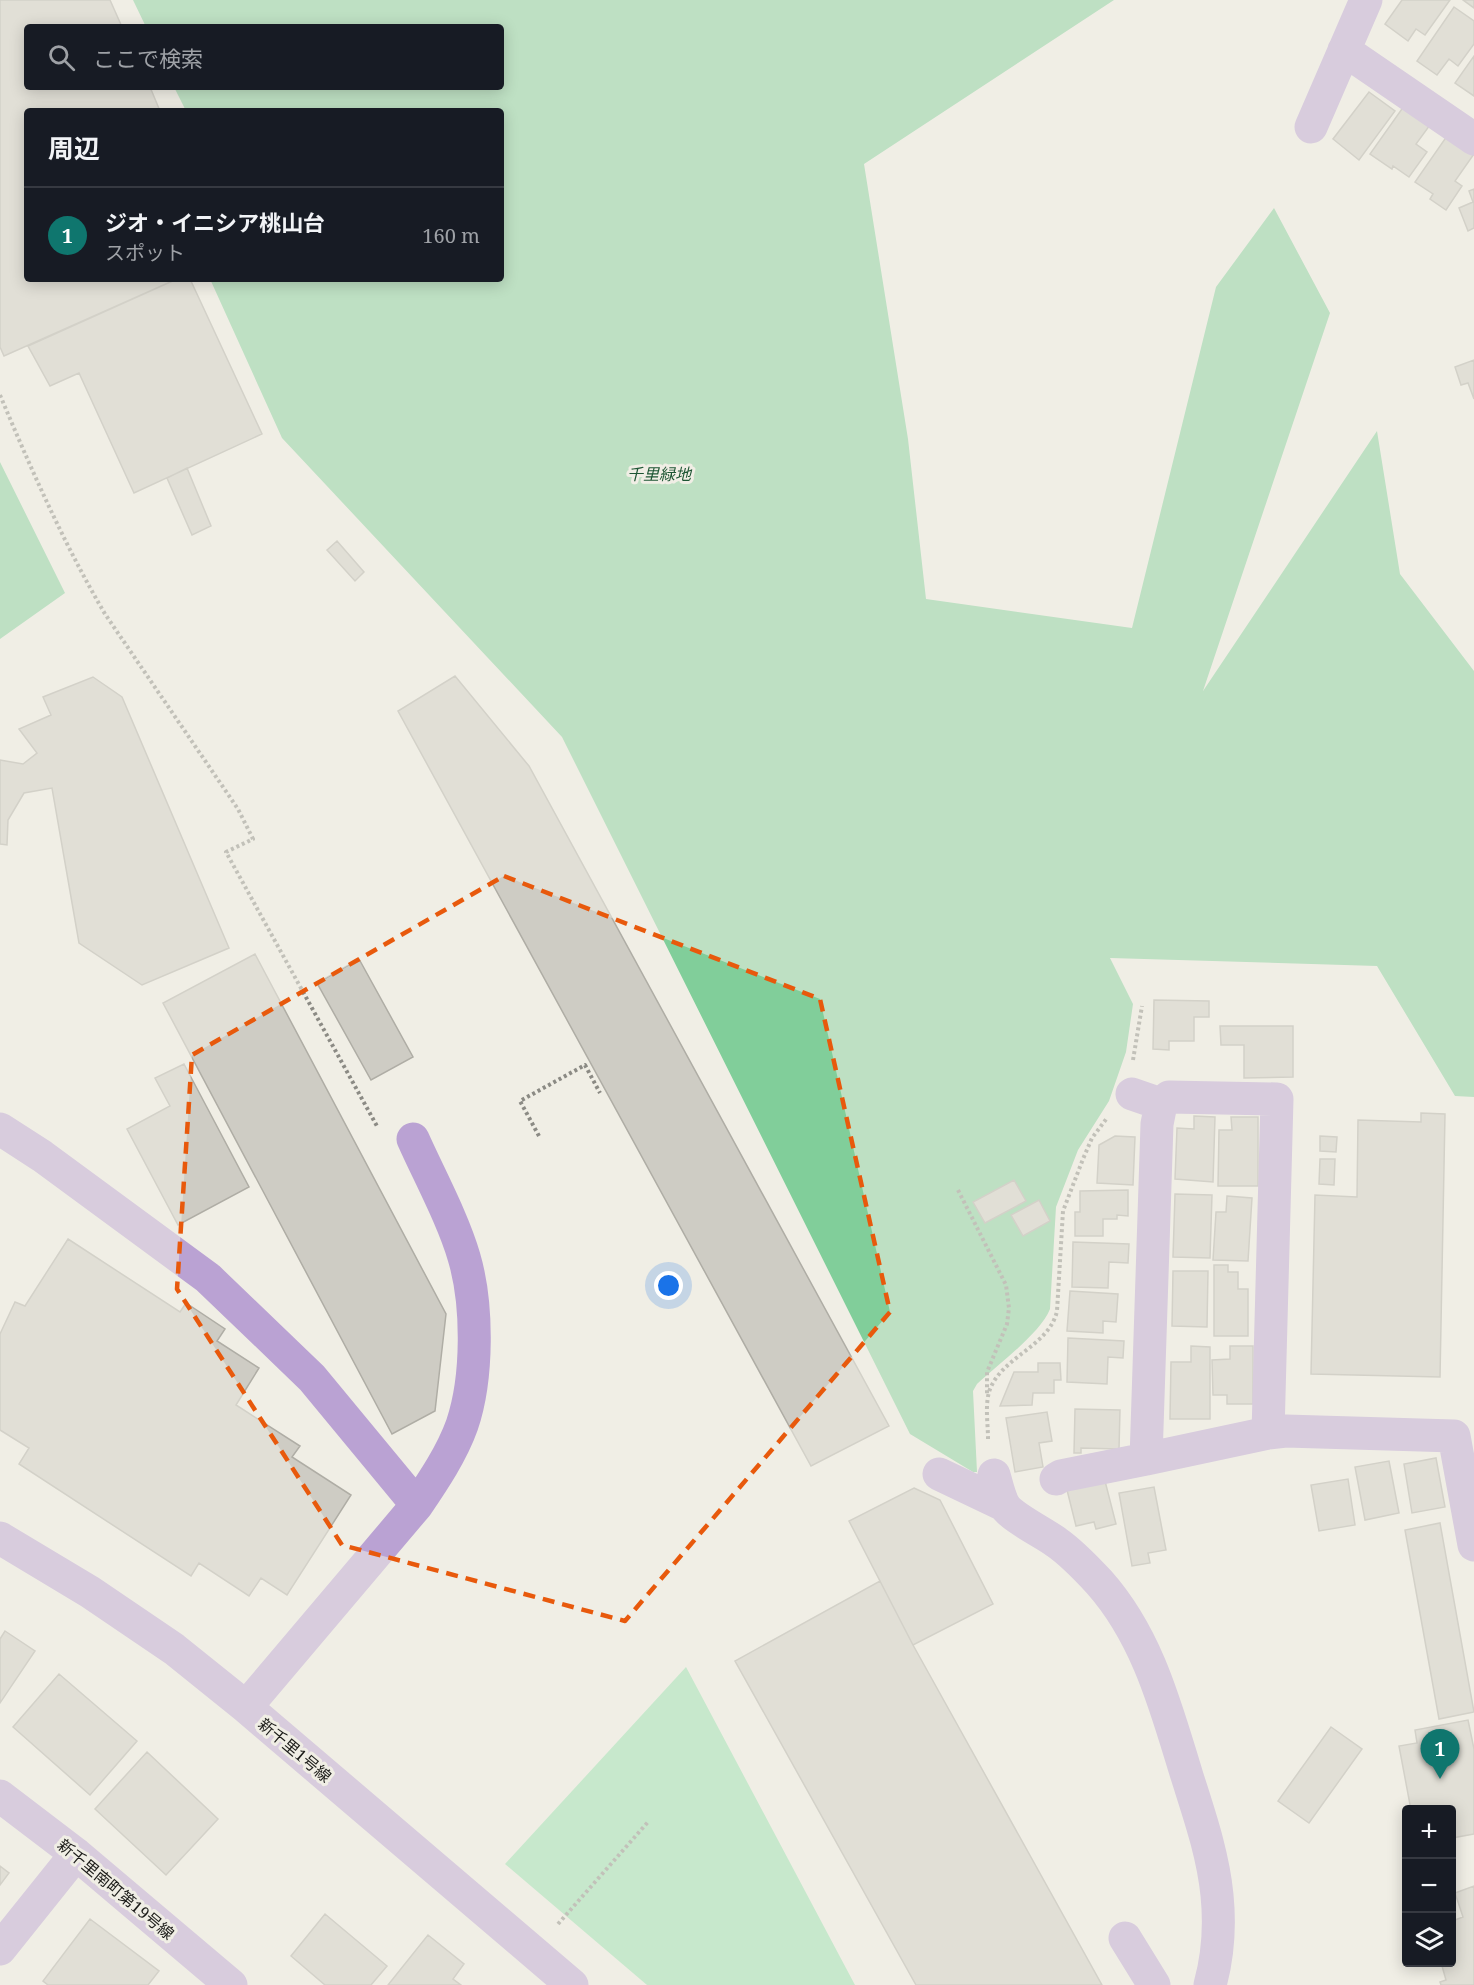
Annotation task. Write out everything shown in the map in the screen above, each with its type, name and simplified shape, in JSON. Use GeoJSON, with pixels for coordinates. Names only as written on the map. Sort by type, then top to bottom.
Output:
{"type":"FeatureCollection","features":[{"type":"Feature","properties":{"kind":"street"},"geometry":{"type":"LineString","coordinates":[[1311,127],[1366,0]]}},
{"type":"Feature","properties":{"kind":"street"},"geometry":{"type":"LineString","coordinates":[[1344,50],[1474,139]]}},
{"type":"Feature","properties":{"kind":"street"},"geometry":{"type":"LineString","coordinates":[[1133,1095],[1277,1099],[1268,1433]]}},
{"type":"Feature","properties":{"kind":"street"},"geometry":{"type":"LineString","coordinates":[[1133,1095],[1156,1124],[1146,1460]]}},
{"type":"Feature","properties":{"kind":"street"},"geometry":{"type":"LineString","coordinates":[[0,1129],[42,1156],[208,1278],[312,1378],[417,1505]]}},
{"type":"Feature","properties":{"kind":"street"},"geometry":{"type":"LineString","coordinates":[[246,1707],[417,1505],[440,1469],[462,1425],[472,1381],[474,1343],[465,1259],[428,1173],[398,1138]]}},
{"type":"Feature","properties":{"kind":"street"},"geometry":{"type":"LineString","coordinates":[[1056,1479],[1061,1476],[1268,1433],[1454,1436],[1474,1545]]}},
{"type":"Feature","properties":{"kind":"street"},"geometry":{"type":"LineString","coordinates":[[939,1474],[1003,1489],[1008,1511],[1057,1543],[1083,1565],[1117,1604],[1144,1649],[1175,1739],[1211,1862],[1217,1895],[1218,1947],[1210,1985]]}},
{"type":"Feature","properties":{"kind":"street","name":"新千里1号線"},"geometry":{"type":"LineString","coordinates":[[0,1538],[90,1592],[174,1649],[246,1707],[572,1985]]}},
{"type":"Feature","properties":{"kind":"street","name":"新千里南町第19号線"},"geometry":{"type":"LineString","coordinates":[[0,1796],[76,1854],[231,1985]]}},
{"type":"Feature","properties":{"kind":"street"},"geometry":{"type":"LineString","coordinates":[[0,1949],[76,1854]]}},
{"type":"Feature","properties":{"kind":"street"},"geometry":{"type":"LineString","coordinates":[[1125,1938],[1154,1985]]}},
{"type":"Feature","properties":{"kind":"path"},"geometry":{"type":"LineString","coordinates":[[0,395],[86,582],[136,661],[218,776],[238,808],[253,839],[226,852],[398,1138]]}},
{"type":"Feature","properties":{"kind":"path"},"geometry":{"type":"LineString","coordinates":[[988,1404],[990,1391],[996,1379],[1040,1338],[1055,1320],[1058,1311],[1064,1211],[1092,1138],[1133,1095],[1142,1006]]}},
{"type":"Feature","properties":{"kind":"path"},"geometry":{"type":"LineString","coordinates":[[539,1136],[520,1101],[585,1065],[600,1093]]}},
{"type":"Feature","properties":{"kind":"path"},"geometry":{"type":"LineString","coordinates":[[958,1190],[1006,1285],[1009,1308],[1007,1324],[987,1372],[988,1443],[1003,1489]]}},
{"type":"Feature","properties":{"kind":"path"},"geometry":{"type":"LineString","coordinates":[[533,1952],[648,1822]]}},
{"type":"Feature","properties":{"kind":"highlighted area"},"geometry":{"type":"Polygon","coordinates":[[[504,876],[820,999],[890,1312],[625,1621],[342,1545],[177,1289],[192,1055],[504,876]]]}},
{"type":"Feature","properties":{"kind":"green space","name":"千里緑地"},"geometry":{"type":"Polygon","coordinates":[[[133,0],[1114,0],[864,164],[908,439],[926,599],[1132,628],[1216,287],[1274,208],[1330,313],[1203,691],[1377,431],[1400,574],[1474,671],[1474,1097],[1455,1096],[1377,966],[1110,958],[1133,1004],[1126,1052],[1109,1101],[1078,1150],[1056,1207],[1050,1309],[1045,1319],[1028,1339],[977,1384],[973,1391],[977,1472],[973,1472],[910,1434],[562,737],[282,438],[211,282],[504,282],[504,108],[184,108],[176,90],[504,90],[504,24],[145,24],[133,0]]]}},
{"type":"Feature","properties":{"kind":"green space"},"geometry":{"type":"Polygon","coordinates":[[[0,462],[65,593],[0,639],[0,462]]]}},
{"type":"Feature","properties":{"kind":"green space"},"geometry":{"type":"Polygon","coordinates":[[[686,1667],[855,1985],[647,1985],[505,1864],[686,1667]]]}},
{"type":"Feature","properties":{"kind":"building"},"geometry":{"type":"Polygon","coordinates":[[[0,0],[110,0],[121,24],[24,24],[24,90],[151,90],[159,108],[24,108],[24,282],[170,282],[4,356],[0,347],[0,0]]]}},
{"type":"Feature","properties":{"kind":"building"},"geometry":{"type":"Polygon","coordinates":[[[1402,0],[1450,0],[1425,35],[1416,29],[1408,41],[1385,24],[1402,0]]]}},
{"type":"Feature","properties":{"kind":"building"},"geometry":{"type":"Polygon","coordinates":[[[1463,0],[1474,0],[1474,8],[1463,0]]]}},
{"type":"Feature","properties":{"kind":"building"},"geometry":{"type":"Polygon","coordinates":[[[1454,7],[1474,21],[1474,44],[1458,66],[1449,59],[1437,75],[1417,61],[1454,7]]]}},
{"type":"Feature","properties":{"kind":"building"},"geometry":{"type":"Polygon","coordinates":[[[1474,56],[1474,96],[1455,83],[1474,56]]]}},
{"type":"Feature","properties":{"kind":"building"},"geometry":{"type":"Polygon","coordinates":[[[1369,92],[1395,111],[1359,160],[1333,139],[1369,92]]]}},
{"type":"Feature","properties":{"kind":"building"},"geometry":{"type":"Polygon","coordinates":[[[1404,106],[1430,125],[1416,144],[1427,152],[1409,177],[1370,154],[1404,106]]]}},
{"type":"Feature","properties":{"kind":"building"},"geometry":{"type":"Polygon","coordinates":[[[1447,136],[1474,154],[1455,181],[1462,186],[1446,210],[1430,199],[1433,194],[1415,182],[1447,136]]]}},
{"type":"Feature","properties":{"kind":"building"},"geometry":{"type":"Polygon","coordinates":[[[1474,189],[1474,228],[1468,231],[1459,208],[1473,202],[1469,191],[1474,189]]]}},
{"type":"Feature","properties":{"kind":"building"},"geometry":{"type":"Polygon","coordinates":[[[170,282],[191,282],[262,434],[134,493],[79,373],[50,386],[28,346],[170,282]]]}},
{"type":"Feature","properties":{"kind":"building"},"geometry":{"type":"Polygon","coordinates":[[[1474,360],[1474,399],[1468,383],[1461,385],[1455,367],[1474,360]]]}},
{"type":"Feature","properties":{"kind":"building"},"geometry":{"type":"Polygon","coordinates":[[[187,468],[211,526],[192,535],[167,478],[187,468]]]}},
{"type":"Feature","properties":{"kind":"building"},"geometry":{"type":"Polygon","coordinates":[[[337,541],[364,572],[355,581],[327,550],[337,541]]]}},
{"type":"Feature","properties":{"kind":"building"},"geometry":{"type":"Polygon","coordinates":[[[455,676],[529,766],[889,1426],[811,1466],[398,711],[455,676]]]}},
{"type":"Feature","properties":{"kind":"building"},"geometry":{"type":"Polygon","coordinates":[[[93,677],[122,697],[229,948],[142,985],[79,943],[52,788],[24,793],[8,820],[7,845],[0,844],[0,760],[23,764],[37,753],[19,729],[51,715],[43,697],[93,677]]]}},
{"type":"Feature","properties":{"kind":"building"},"geometry":{"type":"Polygon","coordinates":[[[255,954],[446,1314],[435,1411],[392,1434],[163,1003],[255,954]]]}},
{"type":"Feature","properties":{"kind":"building"},"geometry":{"type":"Polygon","coordinates":[[[359,959],[413,1057],[371,1080],[317,983],[359,959]]]}},
{"type":"Feature","properties":{"kind":"building"},"geometry":{"type":"Polygon","coordinates":[[[1154,1000],[1209,1001],[1209,1017],[1194,1017],[1194,1041],[1169,1041],[1169,1050],[1153,1049],[1154,1000]]]}},
{"type":"Feature","properties":{"kind":"building"},"geometry":{"type":"Polygon","coordinates":[[[1220,1026],[1293,1026],[1293,1077],[1244,1078],[1244,1045],[1221,1045],[1220,1026]]]}},
{"type":"Feature","properties":{"kind":"building"},"geometry":{"type":"Polygon","coordinates":[[[184,1064],[249,1187],[178,1225],[127,1129],[170,1106],[155,1078],[184,1064]]]}},
{"type":"Feature","properties":{"kind":"building"},"geometry":{"type":"Polygon","coordinates":[[[1421,1113],[1445,1114],[1440,1377],[1311,1374],[1315,1195],[1357,1197],[1358,1120],[1421,1122],[1421,1113]]]}},
{"type":"Feature","properties":{"kind":"building"},"geometry":{"type":"Polygon","coordinates":[[[1194,1116],[1215,1117],[1213,1182],[1175,1179],[1177,1128],[1194,1129],[1194,1116]]]}},
{"type":"Feature","properties":{"kind":"building"},"geometry":{"type":"Polygon","coordinates":[[[1231,1117],[1258,1117],[1258,1186],[1218,1186],[1219,1130],[1232,1130],[1231,1117]]]}},
{"type":"Feature","properties":{"kind":"building"},"geometry":{"type":"Polygon","coordinates":[[[1115,1136],[1135,1137],[1133,1185],[1097,1183],[1099,1145],[1115,1136]]]}},
{"type":"Feature","properties":{"kind":"building"},"geometry":{"type":"Polygon","coordinates":[[[1320,1136],[1337,1137],[1336,1152],[1320,1151],[1320,1136]]]}},
{"type":"Feature","properties":{"kind":"building"},"geometry":{"type":"Polygon","coordinates":[[[1320,1159],[1335,1159],[1334,1185],[1319,1184],[1320,1159]]]}},
{"type":"Feature","properties":{"kind":"building"},"geometry":{"type":"Polygon","coordinates":[[[1014,1180],[1026,1201],[985,1223],[973,1202],[1014,1180]]]}},
{"type":"Feature","properties":{"kind":"building"},"geometry":{"type":"Polygon","coordinates":[[[1128,1190],[1128,1216],[1117,1215],[1117,1219],[1103,1219],[1103,1236],[1075,1236],[1075,1212],[1080,1212],[1080,1191],[1128,1190]]]}},
{"type":"Feature","properties":{"kind":"building"},"geometry":{"type":"Polygon","coordinates":[[[1175,1194],[1212,1195],[1210,1258],[1173,1257],[1175,1194]]]}},
{"type":"Feature","properties":{"kind":"building"},"geometry":{"type":"Polygon","coordinates":[[[1227,1196],[1252,1198],[1248,1261],[1213,1260],[1216,1212],[1226,1212],[1227,1196]]]}},
{"type":"Feature","properties":{"kind":"building"},"geometry":{"type":"Polygon","coordinates":[[[1039,1200],[1050,1221],[1023,1236],[1011,1215],[1039,1200]]]}},
{"type":"Feature","properties":{"kind":"building"},"geometry":{"type":"Polygon","coordinates":[[[68,1239],[180,1312],[186,1303],[225,1329],[217,1341],[259,1368],[236,1405],[300,1446],[292,1457],[351,1495],[287,1595],[261,1578],[249,1596],[199,1563],[191,1576],[19,1464],[29,1448],[0,1430],[0,1334],[15,1302],[25,1306],[68,1239]]]}},
{"type":"Feature","properties":{"kind":"building"},"geometry":{"type":"Polygon","coordinates":[[[1073,1242],[1129,1244],[1128,1263],[1109,1262],[1108,1288],[1072,1287],[1073,1242]]]}},
{"type":"Feature","properties":{"kind":"building"},"geometry":{"type":"Polygon","coordinates":[[[1214,1265],[1228,1265],[1228,1272],[1238,1272],[1238,1289],[1248,1289],[1248,1336],[1214,1336],[1214,1265]]]}},
{"type":"Feature","properties":{"kind":"building"},"geometry":{"type":"Polygon","coordinates":[[[1173,1271],[1208,1271],[1207,1327],[1172,1326],[1173,1271]]]}},
{"type":"Feature","properties":{"kind":"building"},"geometry":{"type":"Polygon","coordinates":[[[1070,1291],[1118,1294],[1116,1322],[1103,1321],[1103,1333],[1067,1331],[1070,1291]]]}},
{"type":"Feature","properties":{"kind":"building"},"geometry":{"type":"Polygon","coordinates":[[[1068,1338],[1124,1341],[1123,1358],[1108,1357],[1107,1384],[1067,1382],[1068,1338]]]}},
{"type":"Feature","properties":{"kind":"building"},"geometry":{"type":"Polygon","coordinates":[[[1191,1346],[1210,1347],[1210,1419],[1170,1419],[1171,1362],[1191,1362],[1191,1346]]]}},
{"type":"Feature","properties":{"kind":"building"},"geometry":{"type":"Polygon","coordinates":[[[1230,1346],[1253,1346],[1253,1404],[1227,1404],[1227,1395],[1213,1395],[1212,1360],[1230,1359],[1230,1346]]]}},
{"type":"Feature","properties":{"kind":"building"},"geometry":{"type":"Polygon","coordinates":[[[1038,1363],[1060,1363],[1061,1380],[1054,1380],[1054,1393],[1033,1393],[1032,1405],[1000,1406],[1014,1372],[1038,1372],[1038,1363]]]}},
{"type":"Feature","properties":{"kind":"building"},"geometry":{"type":"Polygon","coordinates":[[[1075,1409],[1120,1410],[1119,1449],[1081,1448],[1081,1453],[1074,1453],[1075,1409]]]}},
{"type":"Feature","properties":{"kind":"building"},"geometry":{"type":"Polygon","coordinates":[[[1047,1412],[1052,1441],[1039,1443],[1043,1467],[1015,1472],[1006,1418],[1047,1412]]]}},
{"type":"Feature","properties":{"kind":"building"},"geometry":{"type":"Polygon","coordinates":[[[1436,1458],[1445,1507],[1412,1513],[1404,1464],[1436,1458]]]}},
{"type":"Feature","properties":{"kind":"building"},"geometry":{"type":"Polygon","coordinates":[[[1389,1461],[1399,1513],[1365,1520],[1355,1467],[1389,1461]]]}},
{"type":"Feature","properties":{"kind":"building"},"geometry":{"type":"Polygon","coordinates":[[[1348,1479],[1355,1525],[1319,1531],[1311,1485],[1348,1479]]]}},
{"type":"Feature","properties":{"kind":"building"},"geometry":{"type":"Polygon","coordinates":[[[1105,1481],[1116,1524],[1096,1529],[1094,1522],[1076,1526],[1067,1490],[1105,1481]]]}},
{"type":"Feature","properties":{"kind":"building"},"geometry":{"type":"Polygon","coordinates":[[[1154,1487],[1166,1550],[1148,1553],[1150,1563],[1132,1566],[1119,1493],[1154,1487]]]}},
{"type":"Feature","properties":{"kind":"building"},"geometry":{"type":"Polygon","coordinates":[[[914,1488],[940,1500],[993,1604],[913,1645],[849,1521],[914,1488]]]}},
{"type":"Feature","properties":{"kind":"building"},"geometry":{"type":"Polygon","coordinates":[[[1440,1523],[1474,1712],[1439,1719],[1405,1530],[1440,1523]]]}},
{"type":"Feature","properties":{"kind":"building"},"geometry":{"type":"Polygon","coordinates":[[[880,1581],[913,1645],[1102,1985],[916,1985],[735,1661],[880,1581]]]}},
{"type":"Feature","properties":{"kind":"building"},"geometry":{"type":"Polygon","coordinates":[[[5,1631],[35,1651],[0,1703],[0,1639],[5,1631]]]}},
{"type":"Feature","properties":{"kind":"building"},"geometry":{"type":"Polygon","coordinates":[[[59,1674],[137,1741],[90,1795],[13,1727],[59,1674]]]}},
{"type":"Feature","properties":{"kind":"building"},"geometry":{"type":"Polygon","coordinates":[[[1468,1720],[1474,1749],[1474,1834],[1456,1837],[1456,1805],[1410,1805],[1399,1746],[1417,1743],[1415,1730],[1468,1720]]]}},
{"type":"Feature","properties":{"kind":"building"},"geometry":{"type":"Polygon","coordinates":[[[1331,1727],[1362,1749],[1309,1823],[1278,1801],[1331,1727]]]}},
{"type":"Feature","properties":{"kind":"building"},"geometry":{"type":"Polygon","coordinates":[[[147,1752],[218,1819],[166,1875],[95,1809],[147,1752]]]}},
{"type":"Feature","properties":{"kind":"building"},"geometry":{"type":"Polygon","coordinates":[[[0,1866],[9,1873],[0,1885],[0,1866]]]}},
{"type":"Feature","properties":{"kind":"building"},"geometry":{"type":"Polygon","coordinates":[[[1474,1886],[1474,1985],[1441,1985],[1440,1982],[1446,1980],[1442,1967],[1456,1967],[1456,1920],[1463,1917],[1456,1893],[1474,1886]]]}},
{"type":"Feature","properties":{"kind":"building"},"geometry":{"type":"Polygon","coordinates":[[[325,1914],[387,1966],[371,1985],[325,1985],[291,1956],[325,1914]]]}},
{"type":"Feature","properties":{"kind":"building"},"geometry":{"type":"Polygon","coordinates":[[[90,1919],[159,1971],[148,1985],[48,1985],[43,1981],[90,1919]]]}},
{"type":"Feature","properties":{"kind":"building"},"geometry":{"type":"Polygon","coordinates":[[[428,1935],[464,1964],[453,1979],[461,1985],[388,1985],[428,1935]]]}},
{"type":"Feature","properties":{"kind":"place","name":"ジオ・イニシア桃山台"},"geometry":{"type":"Point","coordinates":[1440,1779]}}]}
